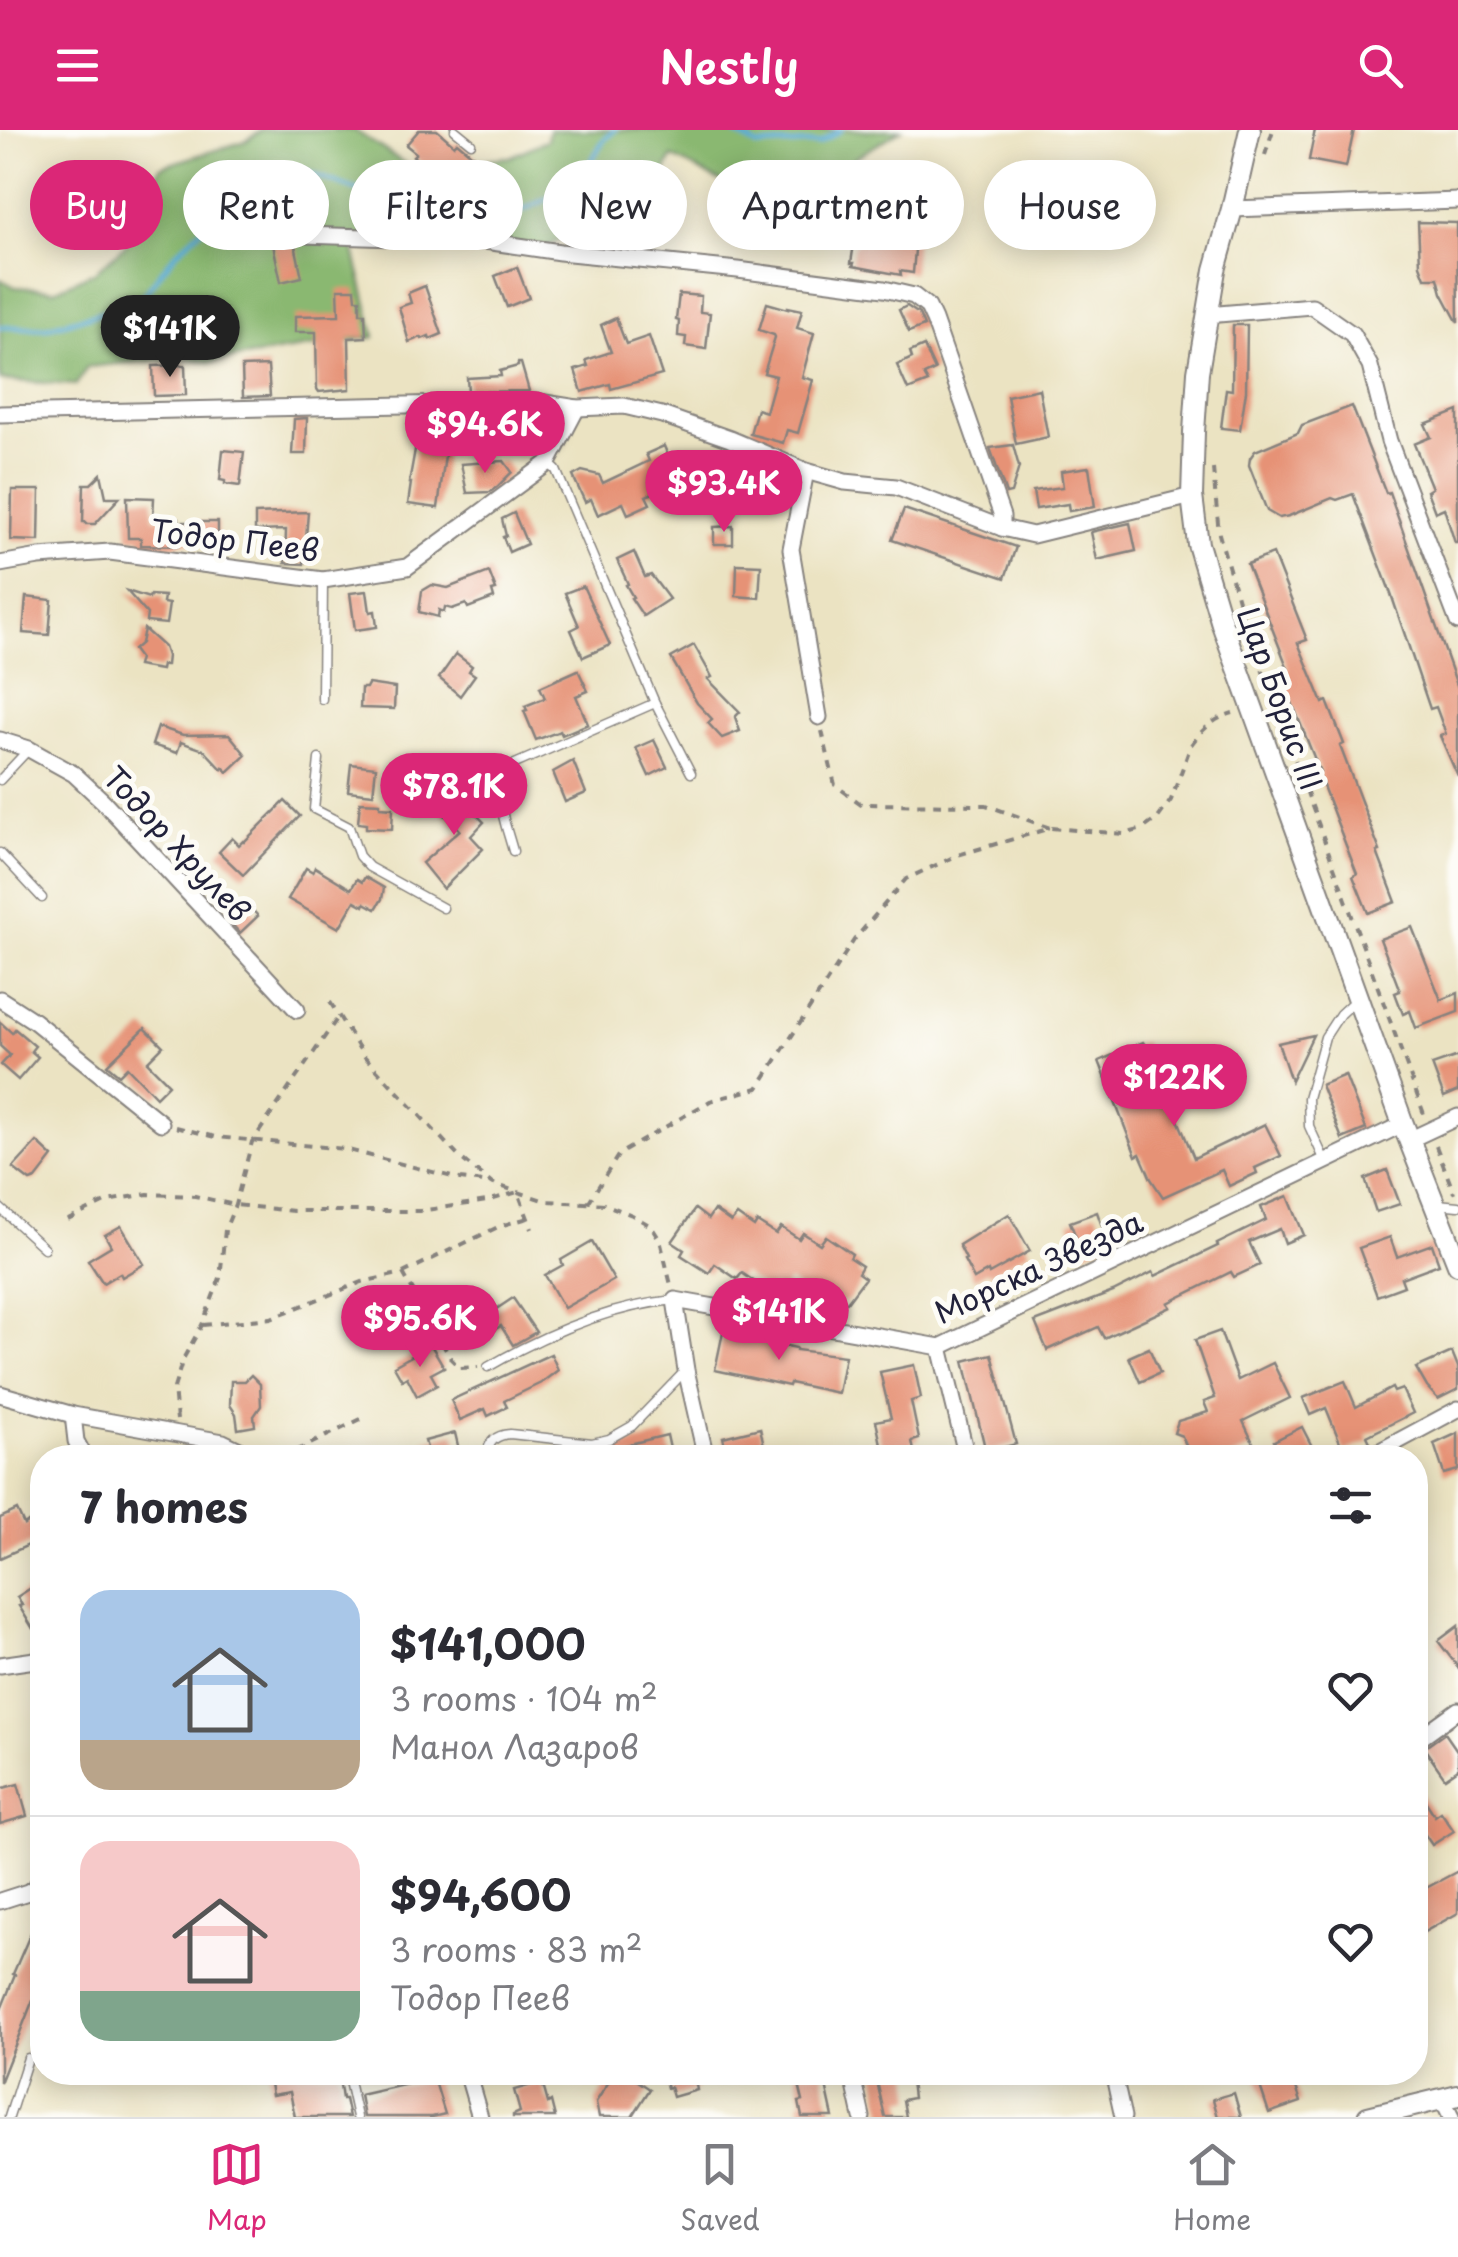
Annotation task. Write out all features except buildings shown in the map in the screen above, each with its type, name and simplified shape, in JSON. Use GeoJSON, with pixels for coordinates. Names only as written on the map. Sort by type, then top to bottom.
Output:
{"type":"FeatureCollection","features":[{"type":"Feature","properties":{"kind":"street","name":"Цар Борис III"},"geometry":{"type":"LineString","coordinates":[[1250,130],[1215,270],[1198,372],[1192,496],[1198,544],[1253,710],[1458,1264]]}},
{"type":"Feature","properties":{"kind":"street"},"geometry":{"type":"LineString","coordinates":[[1232,209],[1458,201]]}},
{"type":"Feature","properties":{"kind":"street"},"geometry":{"type":"LineString","coordinates":[[329,236],[485,242],[756,272],[914,296],[928,307],[934,320],[1002,516],[1002,528]]}},
{"type":"Feature","properties":{"kind":"street"},"geometry":{"type":"LineString","coordinates":[[1208,314],[1312,306],[1352,334],[1370,366],[1389,441],[1458,622]]}},
{"type":"Feature","properties":{"kind":"street"},"geometry":{"type":"LineString","coordinates":[[0,414],[539,402],[577,408],[624,406],[730,439],[806,471],[845,482],[896,487],[1002,528],[1033,535],[1192,496]]}},
{"type":"Feature","properties":{"kind":"street","name":"Тодор Пеев"},"geometry":{"type":"LineString","coordinates":[[0,564],[110,552],[323,580],[407,567],[548,463],[577,408]]}},
{"type":"Feature","properties":{"kind":"street"},"geometry":{"type":"LineString","coordinates":[[806,471],[791,549],[819,717]]}},
{"type":"Feature","properties":{"kind":"street","name":"Тодор Хрулев"},"geometry":{"type":"LineString","coordinates":[[0,740],[30,749],[74,774],[297,1010]]}},
{"type":"Feature","properties":{"kind":"street"},"geometry":{"type":"LineString","coordinates":[[0,999],[34,1021],[161,1124]]}},
{"type":"Feature","properties":{"kind":"street","name":"Морска Звезда"},"geometry":{"type":"LineString","coordinates":[[674,1300],[940,1346],[1326,1160],[1406,1132],[1430,1130],[1458,1117]]}},
{"type":"Feature","properties":{"kind":"street"},"geometry":{"type":"LineString","coordinates":[[674,1300],[703,1445]]}},
{"type":"Feature","properties":{"kind":"street"},"geometry":{"type":"LineString","coordinates":[[940,1346],[964,1445]]}},
{"type":"Feature","properties":{"kind":"street"},"geometry":{"type":"LineString","coordinates":[[0,1394],[73,1415],[232,1445]]}},
{"type":"Feature","properties":{"kind":"street"},"geometry":{"type":"LineString","coordinates":[[1390,1445],[1458,1409]]}},
{"type":"Feature","properties":{"kind":"street"},"geometry":{"type":"LineString","coordinates":[[73,1415],[78,1445]]}},
{"type":"Feature","properties":{"kind":"street"},"geometry":{"type":"LineString","coordinates":[[0,1665],[30,1661]]}},
{"type":"Feature","properties":{"kind":"street"},"geometry":{"type":"LineString","coordinates":[[1428,1732],[1458,1710]]}},
{"type":"Feature","properties":{"kind":"street"},"geometry":{"type":"LineString","coordinates":[[0,1901],[30,1891]]}},
{"type":"Feature","properties":{"kind":"street"},"geometry":{"type":"LineString","coordinates":[[471,2085],[480,2117]]}},
{"type":"Feature","properties":{"kind":"street"},"geometry":{"type":"LineString","coordinates":[[855,2085],[862,2117]]}},
{"type":"Feature","properties":{"kind":"street"},"geometry":{"type":"LineString","coordinates":[[1116,2085],[1122,2117]]}},
{"type":"Feature","properties":{"kind":"street"},"geometry":{"type":"LineString","coordinates":[[1368,2117],[1450,2104]]}},
{"type":"Feature","properties":{"kind":"lane"},"geometry":{"type":"LineString","coordinates":[[455,130],[470,143]]}},
{"type":"Feature","properties":{"kind":"lane"},"geometry":{"type":"LineString","coordinates":[[548,463],[556,470],[655,703],[691,773]]}},
{"type":"Feature","properties":{"kind":"lane"},"geometry":{"type":"LineString","coordinates":[[322,699],[323,580]]}},
{"type":"Feature","properties":{"kind":"lane"},"geometry":{"type":"LineString","coordinates":[[513,851],[500,791],[506,774],[515,764],[655,703]]}},
{"type":"Feature","properties":{"kind":"lane"},"geometry":{"type":"LineString","coordinates":[[0,780],[30,749]]}},
{"type":"Feature","properties":{"kind":"lane"},"geometry":{"type":"LineString","coordinates":[[319,759],[314,810],[349,827],[359,856],[369,867],[443,908]]}},
{"type":"Feature","properties":{"kind":"lane"},"geometry":{"type":"LineString","coordinates":[[0,853],[42,898]]}},
{"type":"Feature","properties":{"kind":"lane"},"geometry":{"type":"LineString","coordinates":[[1326,1160],[1309,1126],[1308,1098],[1325,1037],[1357,998]]}},
{"type":"Feature","properties":{"kind":"lane"},"geometry":{"type":"LineString","coordinates":[[1436,1204],[1458,1204]]}},
{"type":"Feature","properties":{"kind":"lane"},"geometry":{"type":"LineString","coordinates":[[0,1208],[44,1248]]}},
{"type":"Feature","properties":{"kind":"lane"},"geometry":{"type":"LineString","coordinates":[[488,1367],[570,1327],[639,1304],[674,1300]]}},
{"type":"Feature","properties":{"kind":"lane"},"geometry":{"type":"LineString","coordinates":[[490,1445],[498,1435],[510,1434],[592,1443],[622,1434],[686,1370]]}},
{"type":"Feature","properties":{"kind":"lane"},"geometry":{"type":"LineString","coordinates":[[9,2117],[28,2058]]}},
{"type":"Feature","properties":{"kind":"lane"},"geometry":{"type":"LineString","coordinates":[[350,2085],[358,2117]]}},
{"type":"Feature","properties":{"kind":"path"},"geometry":{"type":"LineString","coordinates":[[1263,160],[1273,130]]}},
{"type":"Feature","properties":{"kind":"path"},"geometry":{"type":"LineString","coordinates":[[1212,462],[1219,534],[1242,614],[1458,1204]]}},
{"type":"Feature","properties":{"kind":"path"},"geometry":{"type":"LineString","coordinates":[[819,717],[835,786],[861,804],[986,805],[1051,828],[1124,834],[1151,824],[1166,810],[1191,745],[1205,728],[1226,715],[1253,710]]}},
{"type":"Feature","properties":{"kind":"path"},"geometry":{"type":"LineString","coordinates":[[588,1202],[620,1154],[710,1101],[758,1088],[854,940],[906,880],[958,855],[1051,828]]}},
{"type":"Feature","properties":{"kind":"path"},"geometry":{"type":"LineString","coordinates":[[330,1002],[364,1056],[458,1156],[491,1182]]}},
{"type":"Feature","properties":{"kind":"path"},"geometry":{"type":"LineString","coordinates":[[178,1435],[174,1388],[220,1278],[225,1230],[252,1142],[339,1016]]}},
{"type":"Feature","properties":{"kind":"path"},"geometry":{"type":"LineString","coordinates":[[161,1124],[216,1138],[344,1149],[491,1182],[546,1201],[604,1204],[651,1226],[660,1240],[674,1300]]}},
{"type":"Feature","properties":{"kind":"path"},"geometry":{"type":"LineString","coordinates":[[68,1220],[106,1201],[148,1194],[195,1196],[235,1205],[293,1210],[420,1212],[518,1192]]}},
{"type":"Feature","properties":{"kind":"path"},"geometry":{"type":"LineString","coordinates":[[518,1192],[532,1229]]}},
{"type":"Feature","properties":{"kind":"path"},"geometry":{"type":"LineString","coordinates":[[202,1325],[270,1318],[362,1282],[403,1273],[500,1226],[528,1218]]}},
{"type":"Feature","properties":{"kind":"path"},"geometry":{"type":"LineString","coordinates":[[403,1273],[451,1359],[460,1368],[488,1367]]}},
{"type":"Feature","properties":{"kind":"path"},"geometry":{"type":"LineString","coordinates":[[309,1445],[366,1417]]}},
{"type":"Feature","properties":{"kind":"green space"},"geometry":{"type":"Polygon","coordinates":[[[262,130],[354,130],[399,160],[349,160],[349,250],[354,250],[375,337],[210,362],[183,357],[87,367],[76,385],[0,380],[0,279],[15,287],[55,290],[96,271],[120,250],[163,250],[163,166],[183,160],[183,250],[329,250],[329,160],[183,160],[246,141],[262,130]]]}},
{"type":"Feature","properties":{"kind":"green space"},"geometry":{"type":"Polygon","coordinates":[[[549,130],[901,130],[853,160],[707,160],[707,175],[687,165],[687,160],[672,157],[543,160],[543,248],[523,250],[523,160],[480,160],[510,157],[547,140],[549,130]]]}},
{"type":"Feature","properties":{"kind":"waterway"},"geometry":{"type":"LineString","coordinates":[[0,327],[44,328],[137,303],[176,253],[244,189],[292,167],[427,215],[509,216],[576,186],[604,140],[615,130]]}},
{"type":"Feature","properties":{"kind":"waterway"},"geometry":{"type":"LineString","coordinates":[[729,130],[757,146],[819,143],[841,130]]}}]}
